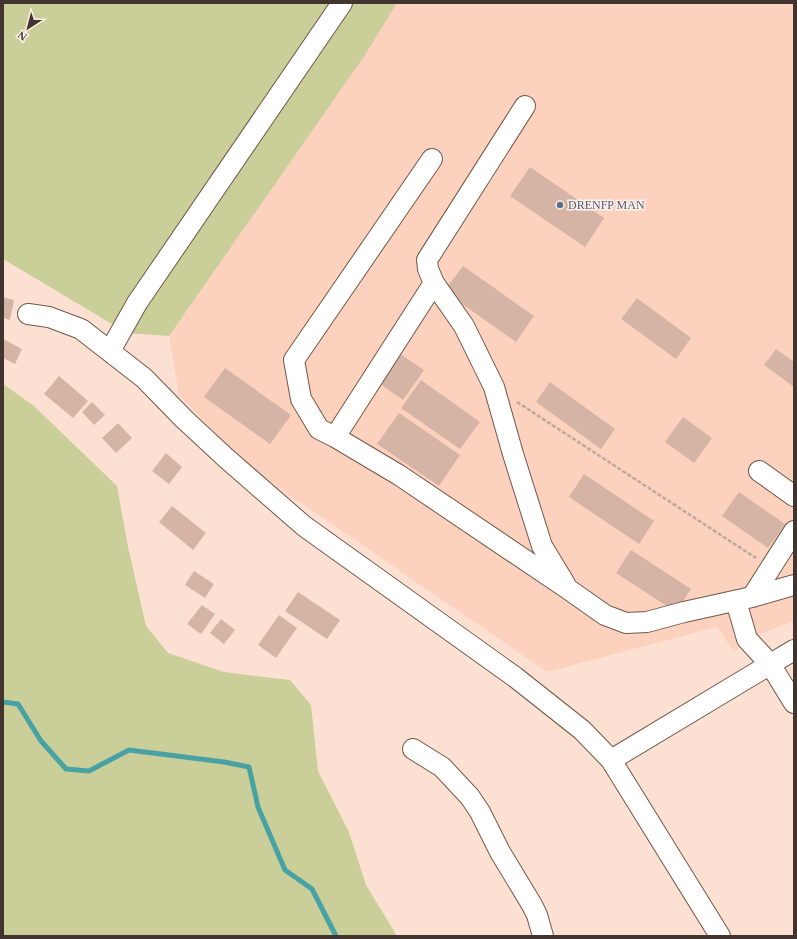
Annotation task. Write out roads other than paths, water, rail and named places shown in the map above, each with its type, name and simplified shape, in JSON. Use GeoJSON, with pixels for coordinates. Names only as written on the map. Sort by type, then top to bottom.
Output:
{"type":"FeatureCollection","features":[{"type":"Feature","properties":{"kind":"street"},"geometry":{"type":"LineString","coordinates":[[110,351],[137,303],[342,3]]}},
{"type":"Feature","properties":{"kind":"street"},"geometry":{"type":"LineString","coordinates":[[525,106],[427,260],[428,269],[434,283],[464,326],[494,386],[513,454],[542,546],[568,589]]}},
{"type":"Feature","properties":{"kind":"street"},"geometry":{"type":"LineString","coordinates":[[432,159],[294,360],[302,399],[319,429],[399,475],[605,615],[626,623],[647,622],[744,599],[794,585]]}},
{"type":"Feature","properties":{"kind":"street"},"geometry":{"type":"LineString","coordinates":[[335,437],[434,283]]}},
{"type":"Feature","properties":{"kind":"street"},"geometry":{"type":"LineString","coordinates":[[28,314],[49,317],[81,329],[144,378],[184,419],[226,458],[304,526],[514,676],[582,730],[611,760],[720,936]]}},
{"type":"Feature","properties":{"kind":"street"},"geometry":{"type":"LineString","coordinates":[[759,471],[794,496]]}},
{"type":"Feature","properties":{"kind":"street"},"geometry":{"type":"LineString","coordinates":[[794,531],[771,567],[744,599],[747,639],[770,664],[794,703]]}},
{"type":"Feature","properties":{"kind":"street"},"geometry":{"type":"LineString","coordinates":[[611,760],[794,650]]}},
{"type":"Feature","properties":{"kind":"street"},"geometry":{"type":"LineString","coordinates":[[413,749],[442,767],[470,797],[480,812],[500,852],[532,905],[543,936]]}},
{"type":"Feature","properties":{"kind":"waterway"},"geometry":{"type":"LineString","coordinates":[[3,702],[18,704],[41,741],[66,769],[89,771],[129,750],[224,762],[249,767],[258,807],[285,870],[312,889],[336,936]]}},
{"type":"Feature","properties":{"kind":"place","name":"DRENFP MAN"},"geometry":{"type":"Point","coordinates":[560,205]}}]}
